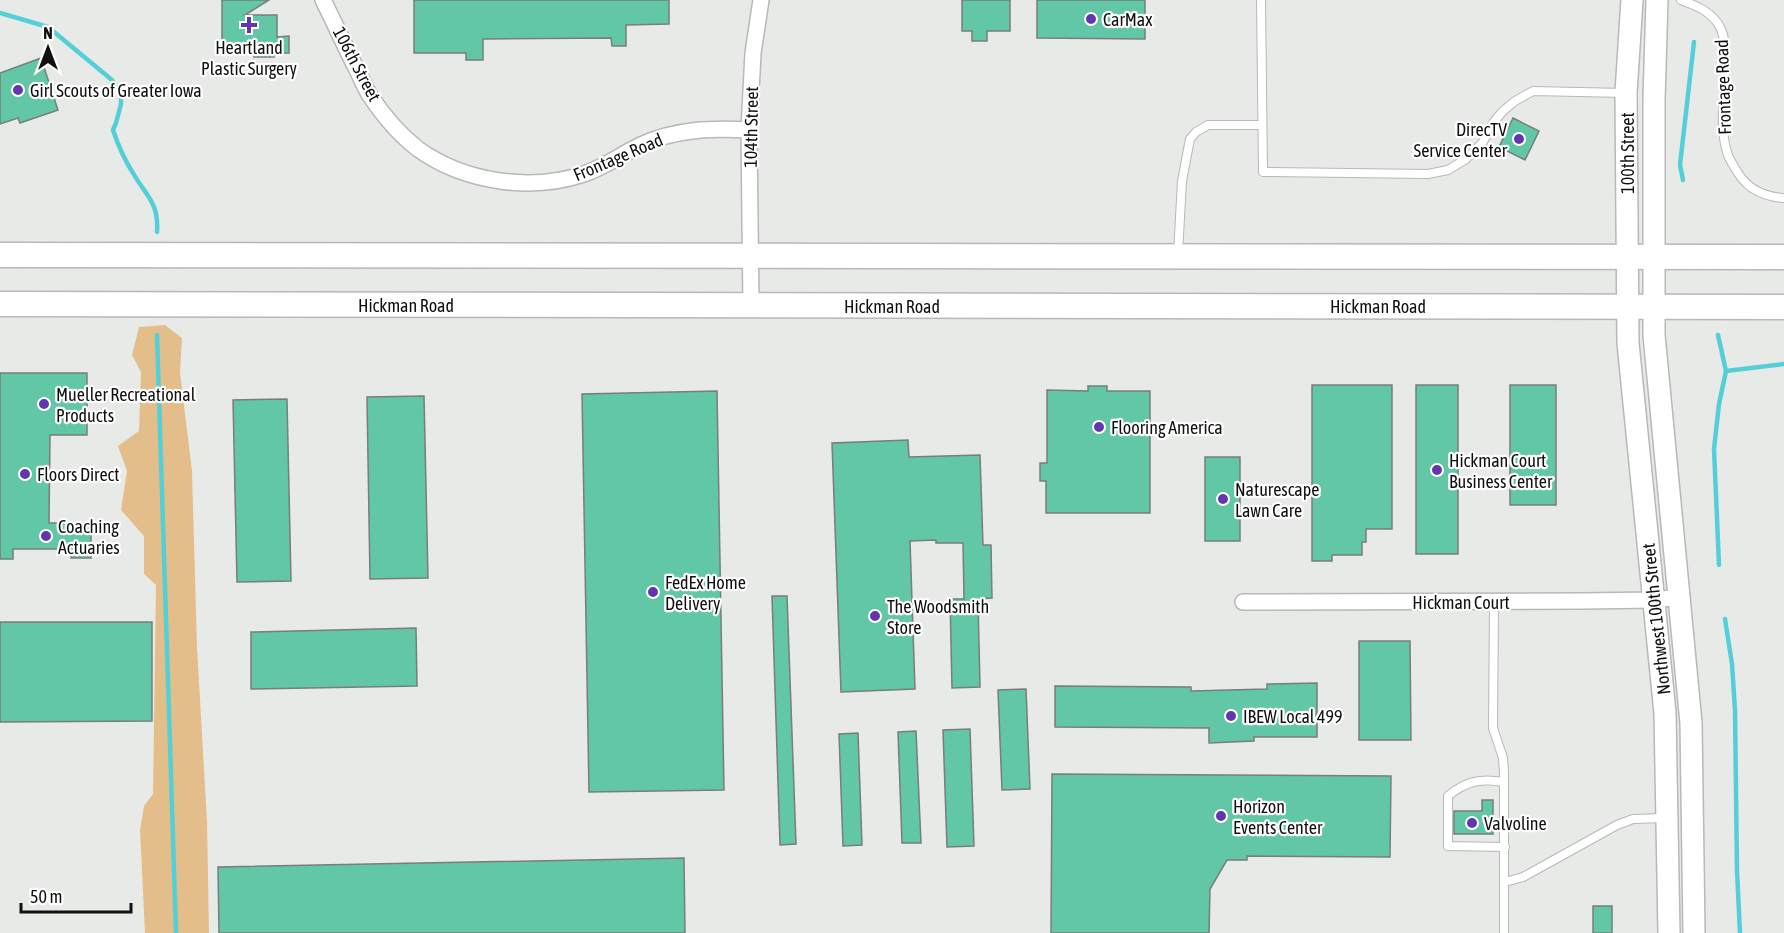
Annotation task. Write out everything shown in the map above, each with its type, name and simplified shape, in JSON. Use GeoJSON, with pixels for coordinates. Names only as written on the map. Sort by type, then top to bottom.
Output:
{"type":"FeatureCollection","features":[{"type":"Feature","properties":{"kind":"main road","name":"100th Street"},"geometry":{"type":"LineString","coordinates":[[1627,306],[1626,93],[1632,0]]}},
{"type":"Feature","properties":{"kind":"main road","name":"100th Street"},"geometry":{"type":"LineString","coordinates":[[1654,306],[1654,100],[1657,0]]}},
{"type":"Feature","properties":{"kind":"main road"},"geometry":{"type":"LineString","coordinates":[[0,255],[1784,257]]}},
{"type":"Feature","properties":{"kind":"main road","name":"Hickman Road"},"geometry":{"type":"LineString","coordinates":[[0,304],[1784,306]]}},
{"type":"Feature","properties":{"kind":"main road","name":"Northwest 100th Street"},"geometry":{"type":"LineString","coordinates":[[1627,306],[1629,360],[1665,713],[1669,933]]}},
{"type":"Feature","properties":{"kind":"main road","name":"Northwest 100th Street"},"geometry":{"type":"LineString","coordinates":[[1654,306],[1654,335],[1691,723],[1694,933]]}},
{"type":"Feature","properties":{"kind":"street","name":"106th Street"},"geometry":{"type":"LineString","coordinates":[[323,0],[369,94],[394,126]]}},
{"type":"Feature","properties":{"kind":"street","name":"104th Street"},"geometry":{"type":"LineString","coordinates":[[751,306],[749,130],[753,53],[761,0]]}},
{"type":"Feature","properties":{"kind":"street","name":"Frontage Road"},"geometry":{"type":"LineString","coordinates":[[394,126],[418,148],[442,163],[500,181],[538,183],[583,174],[603,166],[642,144],[680,132],[716,128],[749,130]]}},
{"type":"Feature","properties":{"kind":"street","name":"Hickman Court"},"geometry":{"type":"LineString","coordinates":[[1243,602],[1494,602],[1654,600],[1680,597]]}},
{"type":"Feature","properties":{"kind":"lane"},"geometry":{"type":"LineString","coordinates":[[1261,0],[1263,172],[1428,174],[1448,170],[1466,159],[1483,142],[1493,123],[1503,111],[1533,91],[1626,93]]}},
{"type":"Feature","properties":{"kind":"lane","name":"Frontage Road"},"geometry":{"type":"LineString","coordinates":[[1681,0],[1699,7],[1710,15],[1721,29],[1725,44],[1724,124],[1730,160],[1742,179],[1759,193],[1773,198],[1784,198]]}},
{"type":"Feature","properties":{"kind":"lane"},"geometry":{"type":"LineString","coordinates":[[1178,256],[1182,181],[1190,139],[1196,132],[1208,125],[1262,125]]}},
{"type":"Feature","properties":{"kind":"lane"},"geometry":{"type":"LineString","coordinates":[[1494,602],[1493,728],[1503,758],[1504,933]]}},
{"type":"Feature","properties":{"kind":"lane"},"geometry":{"type":"LineString","coordinates":[[1504,782],[1489,780],[1462,785],[1448,796],[1448,846],[1505,847]]}},
{"type":"Feature","properties":{"kind":"lane"},"geometry":{"type":"LineString","coordinates":[[1505,882],[1523,877],[1617,825],[1633,819],[1667,818]]}},
{"type":"Feature","properties":{"kind":"shaded area"},"geometry":{"type":"Polygon","coordinates":[[[165,325],[182,338],[180,373],[192,471],[197,647],[207,822],[209,933],[145,933],[140,830],[144,806],[153,794],[156,585],[144,574],[144,536],[121,510],[127,471],[118,446],[139,431],[141,372],[132,355],[139,327],[165,325]]]}},
{"type":"Feature","properties":{"kind":"building","name":"Heartland Plastic Surgery"},"geometry":{"type":"Polygon","coordinates":[[[222,0],[269,0],[245,15],[277,15],[277,37],[289,36],[289,53],[274,53],[274,57],[254,57],[254,53],[222,53],[222,0]]]}},
{"type":"Feature","properties":{"kind":"building"},"geometry":{"type":"Polygon","coordinates":[[[414,0],[669,0],[669,24],[626,25],[626,46],[612,46],[611,38],[483,39],[483,60],[466,60],[466,53],[414,53],[414,0]]]}},
{"type":"Feature","properties":{"kind":"building"},"geometry":{"type":"Polygon","coordinates":[[[962,0],[1010,0],[1010,31],[987,31],[987,41],[972,41],[972,31],[962,31],[962,0]]]}},
{"type":"Feature","properties":{"kind":"building","name":"CarMax"},"geometry":{"type":"Polygon","coordinates":[[[1037,0],[1145,0],[1145,39],[1037,38],[1037,0]]]}},
{"type":"Feature","properties":{"kind":"building","name":"Girl Scouts of Greater Iowa"},"geometry":{"type":"Polygon","coordinates":[[[41,58],[58,110],[20,123],[18,118],[0,124],[0,73],[41,58]]]}},
{"type":"Feature","properties":{"kind":"building","name":"DirecTV Service Center"},"geometry":{"type":"Polygon","coordinates":[[[1513,118],[1539,131],[1525,160],[1499,147],[1513,118]]]}},
{"type":"Feature","properties":{"kind":"building"},"geometry":{"type":"Polygon","coordinates":[[[0,373],[87,373],[87,435],[50,435],[49,523],[91,523],[91,558],[71,558],[71,549],[13,549],[13,559],[0,559],[0,373]]]}},
{"type":"Feature","properties":{"kind":"building"},"geometry":{"type":"Polygon","coordinates":[[[1312,385],[1392,385],[1392,529],[1366,529],[1366,542],[1362,542],[1362,555],[1332,555],[1332,561],[1312,561],[1312,385]]]}},
{"type":"Feature","properties":{"kind":"building","name":"Hickman Court Business Center"},"geometry":{"type":"Polygon","coordinates":[[[1416,385],[1458,385],[1458,554],[1416,554],[1416,385]]]}},
{"type":"Feature","properties":{"kind":"building"},"geometry":{"type":"Polygon","coordinates":[[[1510,385],[1556,385],[1556,505],[1510,505],[1510,385]]]}},
{"type":"Feature","properties":{"kind":"building","name":"Flooring America"},"geometry":{"type":"Polygon","coordinates":[[[1088,386],[1107,386],[1107,391],[1150,391],[1150,513],[1046,513],[1046,481],[1040,481],[1040,463],[1047,463],[1047,390],[1088,391],[1088,386]]]}},
{"type":"Feature","properties":{"kind":"building","name":"FedEx Home Delivery"},"geometry":{"type":"Polygon","coordinates":[[[717,391],[724,790],[589,792],[582,394],[717,391]]]}},
{"type":"Feature","properties":{"kind":"building"},"geometry":{"type":"Polygon","coordinates":[[[424,396],[428,578],[370,579],[367,397],[424,396]]]}},
{"type":"Feature","properties":{"kind":"building"},"geometry":{"type":"Polygon","coordinates":[[[287,399],[291,581],[237,582],[233,400],[287,399]]]}},
{"type":"Feature","properties":{"kind":"building","name":"The Woodsmith Store"},"geometry":{"type":"Polygon","coordinates":[[[908,440],[909,457],[980,455],[983,545],[991,545],[992,598],[978,599],[980,687],[952,688],[950,599],[964,599],[963,543],[936,543],[936,540],[910,541],[915,689],[841,692],[832,443],[908,440]]]}},
{"type":"Feature","properties":{"kind":"building","name":"Naturescape Lawn Care"},"geometry":{"type":"Polygon","coordinates":[[[1205,457],[1240,457],[1240,541],[1205,541],[1205,457]]]}},
{"type":"Feature","properties":{"kind":"building"},"geometry":{"type":"Polygon","coordinates":[[[772,596],[787,596],[796,844],[780,845],[772,596]]]}},
{"type":"Feature","properties":{"kind":"building"},"geometry":{"type":"Polygon","coordinates":[[[0,622],[152,622],[152,721],[0,722],[0,622]]]}},
{"type":"Feature","properties":{"kind":"building"},"geometry":{"type":"Polygon","coordinates":[[[416,628],[417,686],[251,689],[251,632],[416,628]]]}},
{"type":"Feature","properties":{"kind":"building"},"geometry":{"type":"Polygon","coordinates":[[[1359,641],[1410,641],[1411,740],[1359,740],[1359,641]]]}},
{"type":"Feature","properties":{"kind":"building"},"geometry":{"type":"Polygon","coordinates":[[[1317,683],[1317,737],[1254,737],[1254,741],[1209,743],[1209,728],[1055,727],[1055,686],[1191,687],[1191,691],[1267,689],[1267,684],[1317,683]]]}},
{"type":"Feature","properties":{"kind":"building"},"geometry":{"type":"Polygon","coordinates":[[[1026,689],[1030,789],[1002,790],[998,690],[1026,689]]]}},
{"type":"Feature","properties":{"kind":"building"},"geometry":{"type":"Polygon","coordinates":[[[970,729],[974,846],[947,847],[943,730],[970,729]]]}},
{"type":"Feature","properties":{"kind":"building"},"geometry":{"type":"Polygon","coordinates":[[[916,731],[921,843],[902,843],[898,732],[916,731]]]}},
{"type":"Feature","properties":{"kind":"building"},"geometry":{"type":"Polygon","coordinates":[[[858,733],[862,845],[843,846],[839,734],[858,733]]]}},
{"type":"Feature","properties":{"kind":"building","name":"Horizon Events Center"},"geometry":{"type":"Polygon","coordinates":[[[1052,774],[1391,776],[1390,857],[1247,856],[1247,860],[1227,860],[1210,889],[1209,933],[1051,933],[1052,774]]]}},
{"type":"Feature","properties":{"kind":"building","name":"Valvoline"},"geometry":{"type":"Polygon","coordinates":[[[1482,800],[1493,800],[1493,834],[1454,834],[1454,811],[1482,811],[1482,800]]]}},
{"type":"Feature","properties":{"kind":"building"},"geometry":{"type":"Polygon","coordinates":[[[684,858],[685,933],[219,933],[218,867],[684,858]]]}},
{"type":"Feature","properties":{"kind":"building"},"geometry":{"type":"Polygon","coordinates":[[[1593,906],[1612,906],[1612,933],[1593,933],[1593,906]]]}},
{"type":"Feature","properties":{"kind":"waterway"},"geometry":{"type":"LineString","coordinates":[[0,13],[48,27],[112,80],[121,92],[121,104],[113,130],[127,162],[154,206],[157,232]]}},
{"type":"Feature","properties":{"kind":"waterway"},"geometry":{"type":"LineString","coordinates":[[1683,180],[1680,165],[1694,42]]}},
{"type":"Feature","properties":{"kind":"waterway"},"geometry":{"type":"LineString","coordinates":[[157,335],[176,933]]}},
{"type":"Feature","properties":{"kind":"waterway"},"geometry":{"type":"LineString","coordinates":[[1718,335],[1726,371],[1719,404],[1714,449],[1719,565]]}},
{"type":"Feature","properties":{"kind":"waterway"},"geometry":{"type":"LineString","coordinates":[[1726,371],[1784,364]]}},
{"type":"Feature","properties":{"kind":"waterway"},"geometry":{"type":"LineString","coordinates":[[1725,619],[1732,664],[1735,710],[1740,933]]}},
{"type":"Feature","properties":{"kind":"place","name":"CarMax"},"geometry":{"type":"Point","coordinates":[1091,19]}},
{"type":"Feature","properties":{"kind":"place","name":"Heartland Plastic Surgery"},"geometry":{"type":"Point","coordinates":[249,25]}},
{"type":"Feature","properties":{"kind":"place","name":"Girl Scouts of Greater Iowa"},"geometry":{"type":"Point","coordinates":[18,90]}},
{"type":"Feature","properties":{"kind":"place","name":"DirecTV Service Center"},"geometry":{"type":"Point","coordinates":[1519,139]}},
{"type":"Feature","properties":{"kind":"place","name":"Mueller Recreational Products"},"geometry":{"type":"Point","coordinates":[44,404]}},
{"type":"Feature","properties":{"kind":"place","name":"Flooring America"},"geometry":{"type":"Point","coordinates":[1099,427]}},
{"type":"Feature","properties":{"kind":"place","name":"Hickman Court Business Center"},"geometry":{"type":"Point","coordinates":[1437,470]}},
{"type":"Feature","properties":{"kind":"place","name":"Floors Direct"},"geometry":{"type":"Point","coordinates":[25,474]}},
{"type":"Feature","properties":{"kind":"place","name":"Naturescape Lawn Care"},"geometry":{"type":"Point","coordinates":[1223,499]}},
{"type":"Feature","properties":{"kind":"place","name":"Coaching Actuaries"},"geometry":{"type":"Point","coordinates":[46,536]}},
{"type":"Feature","properties":{"kind":"place","name":"FedEx Home Delivery"},"geometry":{"type":"Point","coordinates":[653,592]}},
{"type":"Feature","properties":{"kind":"place","name":"The Woodsmith Store"},"geometry":{"type":"Point","coordinates":[875,616]}},
{"type":"Feature","properties":{"kind":"place","name":"IBEW Local 499"},"geometry":{"type":"Point","coordinates":[1231,716]}},
{"type":"Feature","properties":{"kind":"place","name":"Horizon Events Center"},"geometry":{"type":"Point","coordinates":[1221,816]}},
{"type":"Feature","properties":{"kind":"place","name":"Valvoline"},"geometry":{"type":"Point","coordinates":[1472,823]}}]}
